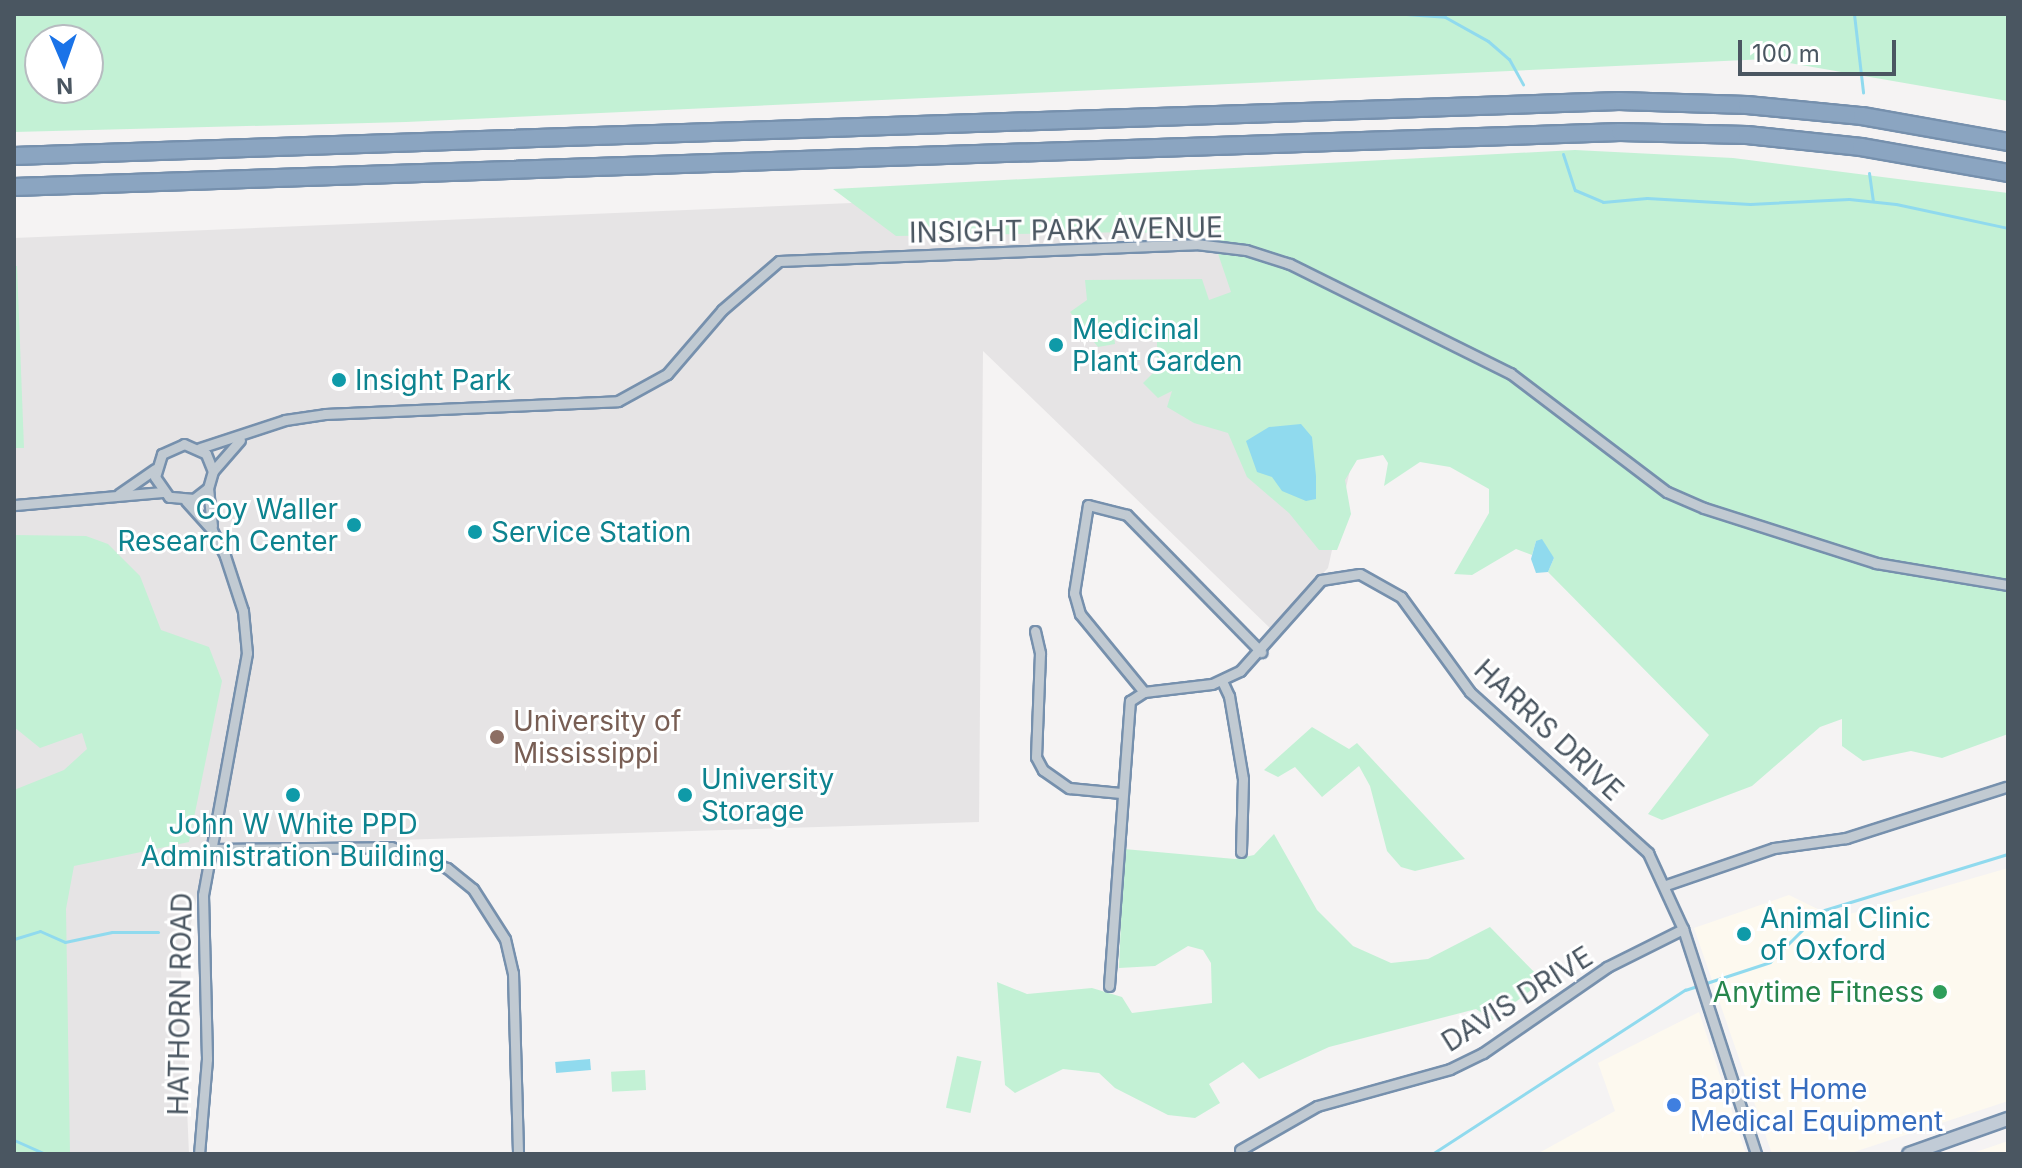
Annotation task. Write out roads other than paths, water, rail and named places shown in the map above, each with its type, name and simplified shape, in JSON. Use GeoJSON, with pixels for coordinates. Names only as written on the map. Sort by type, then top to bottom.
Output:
{"type":"FeatureCollection","features":[{"type":"Feature","properties":{"kind":"highway"},"geometry":{"type":"LineString","coordinates":[[14,156],[1619,101],[1747,105],[1862,116],[2008,142]]}},
{"type":"Feature","properties":{"kind":"highway"},"geometry":{"type":"LineString","coordinates":[[14,187],[1620,132],[1747,135],[1847,145],[2008,173]]}},
{"type":"Feature","properties":{"kind":"main road"},"geometry":{"type":"LineString","coordinates":[[1909,1154],[2008,1119]]}},
{"type":"Feature","properties":{"kind":"street","name":"INSIGHT PARK AVENUE"},"geometry":{"type":"LineString","coordinates":[[200,448],[243,438],[285,420],[325,414],[618,401],[667,374],[722,310],[779,261],[1196,244],[1246,250],[1290,264],[1510,373],[1667,492],[1704,508],[1876,563],[2008,585]]}},
{"type":"Feature","properties":{"kind":"street"},"geometry":{"type":"LineString","coordinates":[[200,448],[213,471],[243,438]]}},
{"type":"Feature","properties":{"kind":"street","name":"HATHORN ROAD"},"geometry":{"type":"LineString","coordinates":[[116,496],[155,469],[162,454],[175,445],[200,448]]}},
{"type":"Feature","properties":{"kind":"street"},"geometry":{"type":"LineString","coordinates":[[155,469],[163,492]]}},
{"type":"Feature","properties":{"kind":"street","name":"HATHORN ROAD"},"geometry":{"type":"LineString","coordinates":[[199,1154],[207,1059],[200,942],[212,849],[247,653],[243,611],[212,530],[208,488],[213,471]]}},
{"type":"Feature","properties":{"kind":"street"},"geometry":{"type":"LineString","coordinates":[[186,501],[208,488]]}},
{"type":"Feature","properties":{"kind":"street","name":"HATHORN ROAD"},"geometry":{"type":"LineString","coordinates":[[14,505],[163,492],[186,501],[212,530]]}},
{"type":"Feature","properties":{"kind":"street"},"geometry":{"type":"LineString","coordinates":[[1109,986],[1127,706],[1144,692],[1080,614],[1074,593],[1088,505],[1112,506],[1127,515],[1261,652]]}},
{"type":"Feature","properties":{"kind":"street","name":"HARRIS DRIVE"},"geometry":{"type":"LineString","coordinates":[[1144,692],[1222,681],[1261,652],[1321,580],[1346,572],[1374,580],[1401,597],[1470,692],[1648,853],[1666,885],[1683,929],[1756,1154]]}},
{"type":"Feature","properties":{"kind":"street"},"geometry":{"type":"LineString","coordinates":[[1035,631],[1040,653],[1036,757],[1043,770],[1069,788],[1121,793]]}},
{"type":"Feature","properties":{"kind":"street"},"geometry":{"type":"LineString","coordinates":[[1222,681],[1229,696],[1243,779],[1241,852]]}},
{"type":"Feature","properties":{"kind":"street"},"geometry":{"type":"LineString","coordinates":[[1666,885],[1774,848],[1846,838],[2006,787]]}},
{"type":"Feature","properties":{"kind":"street"},"geometry":{"type":"LineString","coordinates":[[212,849],[391,847],[447,868],[473,889],[505,939],[513,973],[518,1154]]}},
{"type":"Feature","properties":{"kind":"street","name":"DAVIS DRIVE"},"geometry":{"type":"LineString","coordinates":[[1240,1150],[1317,1106],[1450,1069],[1483,1053],[1607,967],[1683,929]]}},
{"type":"Feature","properties":{"kind":"water"},"geometry":{"type":"Polygon","coordinates":[[[1301,424],[1312,437],[1316,476],[1316,499],[1306,501],[1282,491],[1272,477],[1257,472],[1246,441],[1269,427],[1301,424]]]}},
{"type":"Feature","properties":{"kind":"water"},"geometry":{"type":"Polygon","coordinates":[[[1542,539],[1554,558],[1548,572],[1536,573],[1531,559],[1536,541],[1542,539]]]}},
{"type":"Feature","properties":{"kind":"water"},"geometry":{"type":"Polygon","coordinates":[[[590,1059],[591,1070],[556,1073],[555,1062],[590,1059]]]}},
{"type":"Feature","properties":{"kind":"waterway"},"geometry":{"type":"LineString","coordinates":[[1406,14],[1445,17],[1488,41],[1509,59],[1523,84]]}},
{"type":"Feature","properties":{"kind":"waterway"},"geometry":{"type":"LineString","coordinates":[[1854,14],[1863,92]]}},
{"type":"Feature","properties":{"kind":"waterway"},"geometry":{"type":"LineString","coordinates":[[1563,154],[1575,190],[1603,202],[1647,198],[1750,204],[1849,199],[1896,204],[2008,228]]}},
{"type":"Feature","properties":{"kind":"waterway"},"geometry":{"type":"LineString","coordinates":[[1869,173],[1873,201]]}},
{"type":"Feature","properties":{"kind":"waterway"},"geometry":{"type":"LineString","coordinates":[[1432,1154],[1685,990],[1770,962],[1821,911],[2008,854]]}},
{"type":"Feature","properties":{"kind":"waterway"},"geometry":{"type":"LineString","coordinates":[[14,939],[40,931],[65,942],[112,932],[158,932]]}},
{"type":"Feature","properties":{"kind":"waterway"},"geometry":{"type":"LineString","coordinates":[[14,1140],[45,1154]]}},
{"type":"Feature","properties":{"kind":"place","name":"Medicinal Plant Garden"},"geometry":{"type":"Point","coordinates":[1056,345]}},
{"type":"Feature","properties":{"kind":"place","name":"Insight Park"},"geometry":{"type":"Point","coordinates":[339,380]}},
{"type":"Feature","properties":{"kind":"place","name":"Coy Waller Research Center"},"geometry":{"type":"Point","coordinates":[354,525]}},
{"type":"Feature","properties":{"kind":"place","name":"Service Station"},"geometry":{"type":"Point","coordinates":[475,532]}},
{"type":"Feature","properties":{"kind":"place","name":"University of Mississippi"},"geometry":{"type":"Point","coordinates":[497,737]}},
{"type":"Feature","properties":{"kind":"place","name":"John W White PPD Administration Building"},"geometry":{"type":"Point","coordinates":[293,795]}},
{"type":"Feature","properties":{"kind":"place","name":"University Storage"},"geometry":{"type":"Point","coordinates":[685,795]}},
{"type":"Feature","properties":{"kind":"place","name":"Animal Clinic of Oxford"},"geometry":{"type":"Point","coordinates":[1744,934]}},
{"type":"Feature","properties":{"kind":"place","name":"Anytime Fitness"},"geometry":{"type":"Point","coordinates":[1940,992]}},
{"type":"Feature","properties":{"kind":"place","name":"Baptist Home Medical Equipment"},"geometry":{"type":"Point","coordinates":[1674,1105]}}]}
